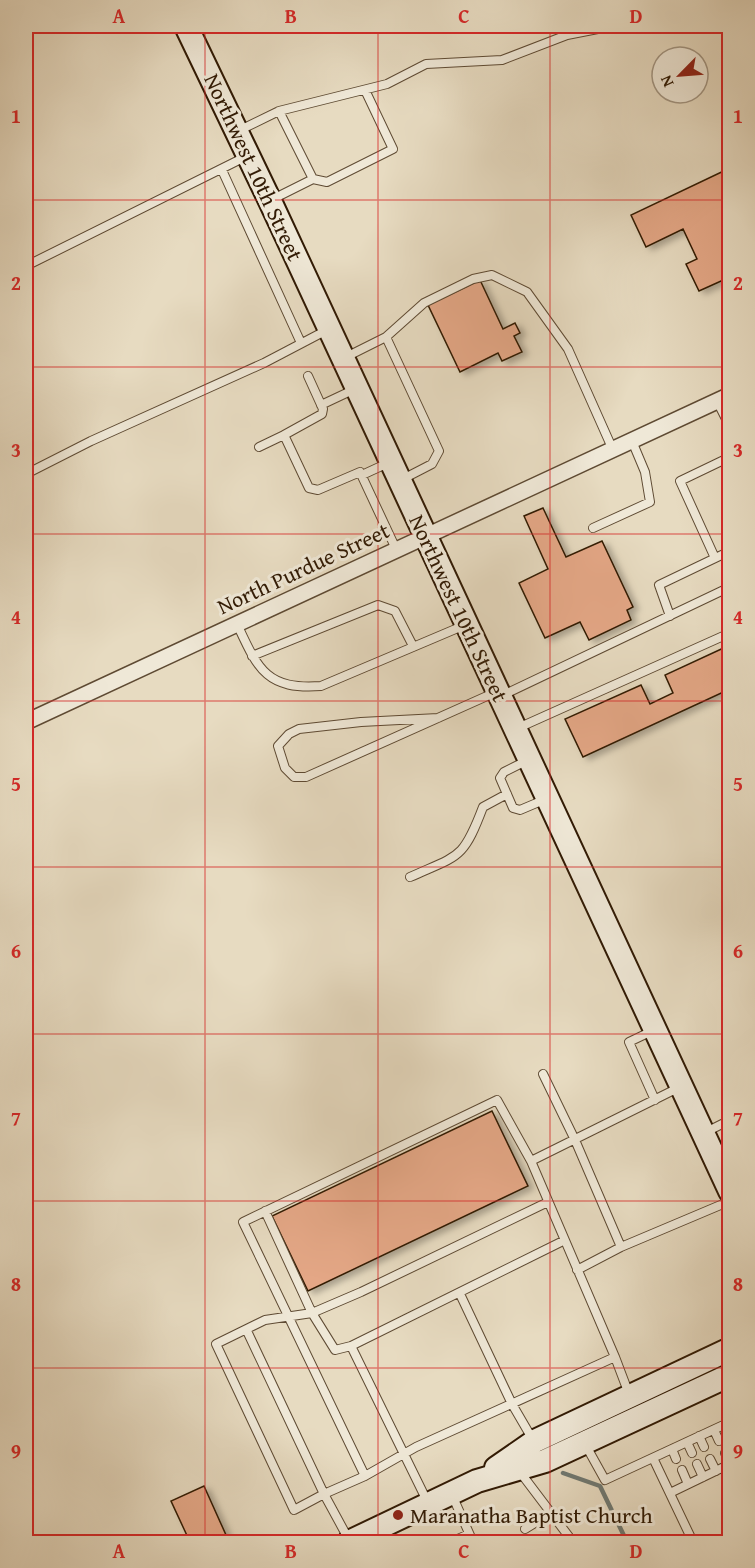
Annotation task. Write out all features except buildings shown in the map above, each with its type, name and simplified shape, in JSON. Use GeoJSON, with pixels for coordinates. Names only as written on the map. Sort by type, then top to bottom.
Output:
{"type":"FeatureCollection","features":[{"type":"Feature","properties":{"kind":"main road","name":"Northwest 10th Street"},"geometry":{"type":"LineString","coordinates":[[186,26],[249,155],[729,1191]]}},
{"type":"Feature","properties":{"kind":"main road"},"geometry":{"type":"LineString","coordinates":[[349,1542],[477,1481],[534,1442],[729,1349]]}},
{"type":"Feature","properties":{"kind":"main road"},"geometry":{"type":"LineString","coordinates":[[477,1481],[545,1461],[729,1375]]}},
{"type":"Feature","properties":{"kind":"street","name":"North Purdue Street"},"geometry":{"type":"LineString","coordinates":[[26,722],[723,398]]}},
{"type":"Feature","properties":{"kind":"lane"},"geometry":{"type":"LineString","coordinates":[[237,131],[279,111],[387,84],[426,64],[502,60],[567,35],[613,26]]}},
{"type":"Feature","properties":{"kind":"lane"},"geometry":{"type":"LineString","coordinates":[[270,201],[313,179],[327,182],[393,149],[365,90]]}},
{"type":"Feature","properties":{"kind":"lane"},"geometry":{"type":"LineString","coordinates":[[279,111],[313,179]]}},
{"type":"Feature","properties":{"kind":"lane"},"geometry":{"type":"LineString","coordinates":[[26,266],[249,155]]}},
{"type":"Feature","properties":{"kind":"lane"},"geometry":{"type":"LineString","coordinates":[[222,170],[301,343]]}},
{"type":"Feature","properties":{"kind":"lane"},"geometry":{"type":"LineString","coordinates":[[343,358],[386,337],[424,303],[473,279],[492,275],[527,292],[568,349],[613,450]]}},
{"type":"Feature","properties":{"kind":"lane"},"geometry":{"type":"LineString","coordinates":[[26,474],[91,441],[264,363],[329,329]]}},
{"type":"Feature","properties":{"kind":"lane"},"geometry":{"type":"LineString","coordinates":[[362,475],[432,464],[439,451],[386,337]]}},
{"type":"Feature","properties":{"kind":"lane"},"geometry":{"type":"LineString","coordinates":[[729,339],[727,342],[729,349]]}},
{"type":"Feature","properties":{"kind":"lane"},"geometry":{"type":"LineString","coordinates":[[258,447],[319,418],[322,414],[321,405],[308,376]]}},
{"type":"Feature","properties":{"kind":"lane"},"geometry":{"type":"LineString","coordinates":[[321,405],[357,388]]}},
{"type":"Feature","properties":{"kind":"lane"},"geometry":{"type":"LineString","coordinates":[[723,398],[729,427]]}},
{"type":"Feature","properties":{"kind":"lane"},"geometry":{"type":"LineString","coordinates":[[284,435],[309,488],[318,490],[357,472],[362,475],[396,549]]}},
{"type":"Feature","properties":{"kind":"lane"},"geometry":{"type":"LineString","coordinates":[[593,528],[650,502],[645,472],[632,441]]}},
{"type":"Feature","properties":{"kind":"lane"},"geometry":{"type":"LineString","coordinates":[[715,558],[680,481],[729,457]]}},
{"type":"Feature","properties":{"kind":"lane"},"geometry":{"type":"LineString","coordinates":[[670,615],[658,585],[729,551]]}},
{"type":"Feature","properties":{"kind":"lane"},"geometry":{"type":"LineString","coordinates":[[438,718],[361,722],[299,729],[283,739],[278,746],[285,768],[294,777],[306,777],[498,694],[729,587]]}},
{"type":"Feature","properties":{"kind":"lane"},"geometry":{"type":"LineString","coordinates":[[252,656],[378,605],[395,611],[413,646]]}},
{"type":"Feature","properties":{"kind":"lane"},"geometry":{"type":"LineString","coordinates":[[237,624],[252,656],[266,675],[285,685],[307,687],[321,686],[466,624]]}},
{"type":"Feature","properties":{"kind":"lane"},"geometry":{"type":"LineString","coordinates":[[515,730],[729,633]]}},
{"type":"Feature","properties":{"kind":"lane"},"geometry":{"type":"LineString","coordinates":[[529,759],[504,772],[500,778],[507,794],[513,807],[520,810],[547,798]]}},
{"type":"Feature","properties":{"kind":"lane"},"geometry":{"type":"LineString","coordinates":[[410,877],[460,854],[471,839],[483,807],[507,794]]}},
{"type":"Feature","properties":{"kind":"lane"},"geometry":{"type":"LineString","coordinates":[[655,1029],[629,1042],[655,1100]]}},
{"type":"Feature","properties":{"kind":"lane"},"geometry":{"type":"LineString","coordinates":[[543,1074],[575,1140],[621,1247]]}},
{"type":"Feature","properties":{"kind":"lane"},"geometry":{"type":"LineString","coordinates":[[531,1161],[682,1087]]}},
{"type":"Feature","properties":{"kind":"lane"},"geometry":{"type":"LineString","coordinates":[[365,1476],[243,1222],[497,1100],[531,1161],[630,1396]]}},
{"type":"Feature","properties":{"kind":"lane"},"geometry":{"type":"LineString","coordinates":[[703,1133],[729,1120]]}},
{"type":"Feature","properties":{"kind":"lane"},"geometry":{"type":"LineString","coordinates":[[577,1270],[621,1247],[729,1201]]}},
{"type":"Feature","properties":{"kind":"lane"},"geometry":{"type":"LineString","coordinates":[[548,1202],[361,1292],[312,1313],[265,1320],[216,1344],[294,1510],[365,1476],[404,1453],[615,1357]]}},
{"type":"Feature","properties":{"kind":"lane"},"geometry":{"type":"LineString","coordinates":[[266,1211],[312,1313],[335,1350],[351,1346],[460,1294],[563,1241]]}},
{"type":"Feature","properties":{"kind":"lane"},"geometry":{"type":"LineString","coordinates":[[460,1294],[534,1442]]}},
{"type":"Feature","properties":{"kind":"lane"},"geometry":{"type":"LineString","coordinates":[[247,1330],[349,1542]]}},
{"type":"Feature","properties":{"kind":"lane"},"geometry":{"type":"LineString","coordinates":[[351,1346],[429,1504]]}},
{"type":"Feature","properties":{"kind":"lane"},"geometry":{"type":"LineString","coordinates":[[584,1442],[605,1480],[728,1425]]}},
{"type":"Feature","properties":{"kind":"lane"},"geometry":{"type":"LineString","coordinates":[[714,1430],[719,1441]]}},
{"type":"Feature","properties":{"kind":"lane"},"geometry":{"type":"LineString","coordinates":[[699,1436],[704,1447]]}},
{"type":"Feature","properties":{"kind":"lane"},"geometry":{"type":"LineString","coordinates":[[687,1442],[692,1453]]}},
{"type":"Feature","properties":{"kind":"lane"},"geometry":{"type":"LineString","coordinates":[[672,1449],[676,1459]]}},
{"type":"Feature","properties":{"kind":"lane"},"geometry":{"type":"LineString","coordinates":[[670,1493],[729,1464],[725,1453]]}},
{"type":"Feature","properties":{"kind":"lane"},"geometry":{"type":"LineString","coordinates":[[653,1458],[693,1542]]}},
{"type":"Feature","properties":{"kind":"lane"},"geometry":{"type":"LineString","coordinates":[[710,1459],[716,1471]]}},
{"type":"Feature","properties":{"kind":"lane"},"geometry":{"type":"LineString","coordinates":[[697,1464],[703,1477]]}},
{"type":"Feature","properties":{"kind":"lane"},"geometry":{"type":"LineString","coordinates":[[518,1469],[573,1542]]}},
{"type":"Feature","properties":{"kind":"lane"},"geometry":{"type":"LineString","coordinates":[[682,1470],[688,1484]]}},
{"type":"Feature","properties":{"kind":"lane"},"geometry":{"type":"LineString","coordinates":[[451,1494],[473,1542]]}},
{"type":"Feature","properties":{"kind":"lane"},"geometry":{"type":"LineString","coordinates":[[525,1529],[551,1514]]}},
{"type":"Feature","properties":{"kind":"lane"},"geometry":{"type":"LineString","coordinates":[[451,1542],[469,1533]]}},
{"type":"Feature","properties":{"kind":"waterway"},"geometry":{"type":"LineString","coordinates":[[563,1473],[600,1486],[627,1542]]}},
{"type":"Feature","properties":{"kind":"place","name":"Maranatha Baptist Church"},"geometry":{"type":"Point","coordinates":[398,1515]}}]}
